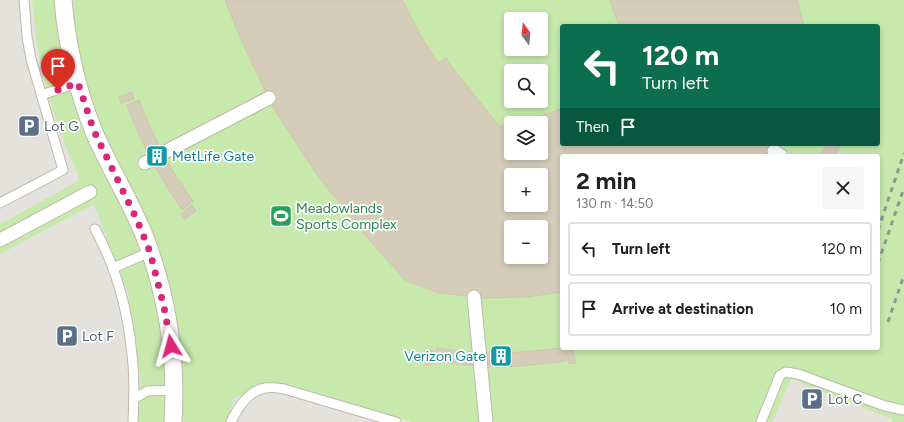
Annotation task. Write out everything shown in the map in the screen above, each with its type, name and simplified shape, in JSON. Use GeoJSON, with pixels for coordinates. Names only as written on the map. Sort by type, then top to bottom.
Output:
{"type":"FeatureCollection","features":[{"type":"Feature","properties":{"kind":"street"},"geometry":{"type":"LineString","coordinates":[[63,0],[68,40],[73,64],[94,131],[137,220],[150,252],[160,286],[168,326],[174,390],[173,422]]}},
{"type":"Feature","properties":{"kind":"street"},"geometry":{"type":"LineString","coordinates":[[163,153],[269,98]]}},
{"type":"Feature","properties":{"kind":"street"},"geometry":{"type":"LineString","coordinates":[[0,240],[90,192]]}},
{"type":"Feature","properties":{"kind":"street"},"geometry":{"type":"LineString","coordinates":[[474,297],[486,422]]}},
{"type":"Feature","properties":{"kind":"lane"},"geometry":{"type":"LineString","coordinates":[[0,203],[63,170],[31,59],[27,37],[24,0]]}},
{"type":"Feature","properties":{"kind":"lane"},"geometry":{"type":"LineString","coordinates":[[41,95],[78,83]]}},
{"type":"Feature","properties":{"kind":"lane"},"geometry":{"type":"LineString","coordinates":[[95,229],[105,247],[113,268],[129,335],[132,356],[134,399],[133,422]]}},
{"type":"Feature","properties":{"kind":"lane"},"geometry":{"type":"LineString","coordinates":[[113,268],[150,252]]}},
{"type":"Feature","properties":{"kind":"lane"},"geometry":{"type":"LineString","coordinates":[[761,422],[780,375],[786,372],[798,374],[884,406],[904,410]]}},
{"type":"Feature","properties":{"kind":"lane"},"geometry":{"type":"LineString","coordinates":[[231,422],[241,404],[254,391],[267,387],[284,389],[396,422]]}},
{"type":"Feature","properties":{"kind":"lane"},"geometry":{"type":"LineString","coordinates":[[134,399],[147,392],[174,390]]}},
{"type":"Feature","properties":{"kind":"green space","name":"Meadowlands Sports Complex"},"geometry":{"type":"Polygon","coordinates":[[[0,0],[904,0],[904,422],[0,422],[0,0]]]}},
{"type":"Feature","properties":{"kind":"shaded area","name":"Lot G"},"geometry":{"type":"Polygon","coordinates":[[[0,0],[32,0],[37,44],[43,75],[52,108],[80,180],[0,224],[0,0]]]}},
{"type":"Feature","properties":{"kind":"shaded area","name":"Lot F"},"geometry":{"type":"Polygon","coordinates":[[[94,204],[128,293],[141,380],[138,422],[0,422],[0,254],[94,204]]]}},
{"type":"Feature","properties":{"kind":"shaded area","name":"Lot C"},"geometry":{"type":"Polygon","coordinates":[[[791,379],[892,419],[892,422],[772,422],[791,379]]]}},
{"type":"Feature","properties":{"kind":"shaded area"},"geometry":{"type":"Polygon","coordinates":[[[276,383],[412,422],[227,422],[234,398],[276,383]]]}},
{"type":"Feature","properties":{"kind":"building"},"geometry":{"type":"Polygon","coordinates":[[[225,0],[402,0],[421,36],[438,63],[446,58],[499,126],[504,126],[504,160],[548,160],[548,116],[540,116],[560,109],[560,146],[778,146],[772,154],[560,154],[560,292],[526,297],[484,298],[439,293],[405,280],[370,241],[315,172],[274,109],[241,40],[225,0]]]}},
{"type":"Feature","properties":{"kind":"building"},"geometry":{"type":"Polygon","coordinates":[[[610,0],[797,0],[803,24],[618,24],[610,0]]]}},
{"type":"Feature","properties":{"kind":"building"},"geometry":{"type":"Polygon","coordinates":[[[132,92],[134,99],[121,103],[119,97],[132,92]]]}},
{"type":"Feature","properties":{"kind":"building","name":"MetLife Gate"},"geometry":{"type":"Polygon","coordinates":[[[139,100],[163,153],[177,178],[193,201],[182,210],[151,160],[127,105],[139,100]]]}},
{"type":"Feature","properties":{"kind":"building"},"geometry":{"type":"Polygon","coordinates":[[[825,146],[840,146],[836,154],[821,154],[825,146]]]}},
{"type":"Feature","properties":{"kind":"building"},"geometry":{"type":"Polygon","coordinates":[[[192,205],[196,211],[185,219],[181,214],[192,205]]]}},
{"type":"Feature","properties":{"kind":"building","name":"Verizon Gate"},"geometry":{"type":"Polygon","coordinates":[[[437,348],[459,351],[499,353],[560,348],[560,350],[564,350],[566,361],[499,367],[436,361],[437,348]]]}},
{"type":"Feature","properties":{"kind":"building"},"geometry":{"type":"Polygon","coordinates":[[[428,350],[435,351],[433,365],[425,364],[428,350]]]}},
{"type":"Feature","properties":{"kind":"building"},"geometry":{"type":"Polygon","coordinates":[[[566,350],[573,350],[576,363],[569,364],[566,350]]]}},
{"type":"Feature","properties":{"kind":"railway"},"geometry":{"type":"LineString","coordinates":[[880,224],[904,153]]}},
{"type":"Feature","properties":{"kind":"railway"},"geometry":{"type":"LineString","coordinates":[[880,257],[904,188]]}},
{"type":"Feature","properties":{"kind":"railway"},"geometry":{"type":"LineString","coordinates":[[888,322],[904,275]]}},
{"type":"Feature","properties":{"kind":"place","name":"Lot G"},"geometry":{"type":"Point","coordinates":[29,126]}},
{"type":"Feature","properties":{"kind":"place","name":"MetLife Gate"},"geometry":{"type":"Point","coordinates":[157,156]}},
{"type":"Feature","properties":{"kind":"place","name":"Meadowlands Sports Complex"},"geometry":{"type":"Point","coordinates":[281,216]}},
{"type":"Feature","properties":{"kind":"place","name":"Lot F"},"geometry":{"type":"Point","coordinates":[67,336]}},
{"type":"Feature","properties":{"kind":"place","name":"Verizon Gate"},"geometry":{"type":"Point","coordinates":[501,356]}},
{"type":"Feature","properties":{"kind":"place","name":"Lot C"},"geometry":{"type":"Point","coordinates":[812,399]}},
{"type":"Feature","properties":{"kind":"route"},"geometry":{"type":"LineString","coordinates":[[58,90],[78,83],[94,131],[137,220],[150,252],[160,286],[171,346]]}}]}
